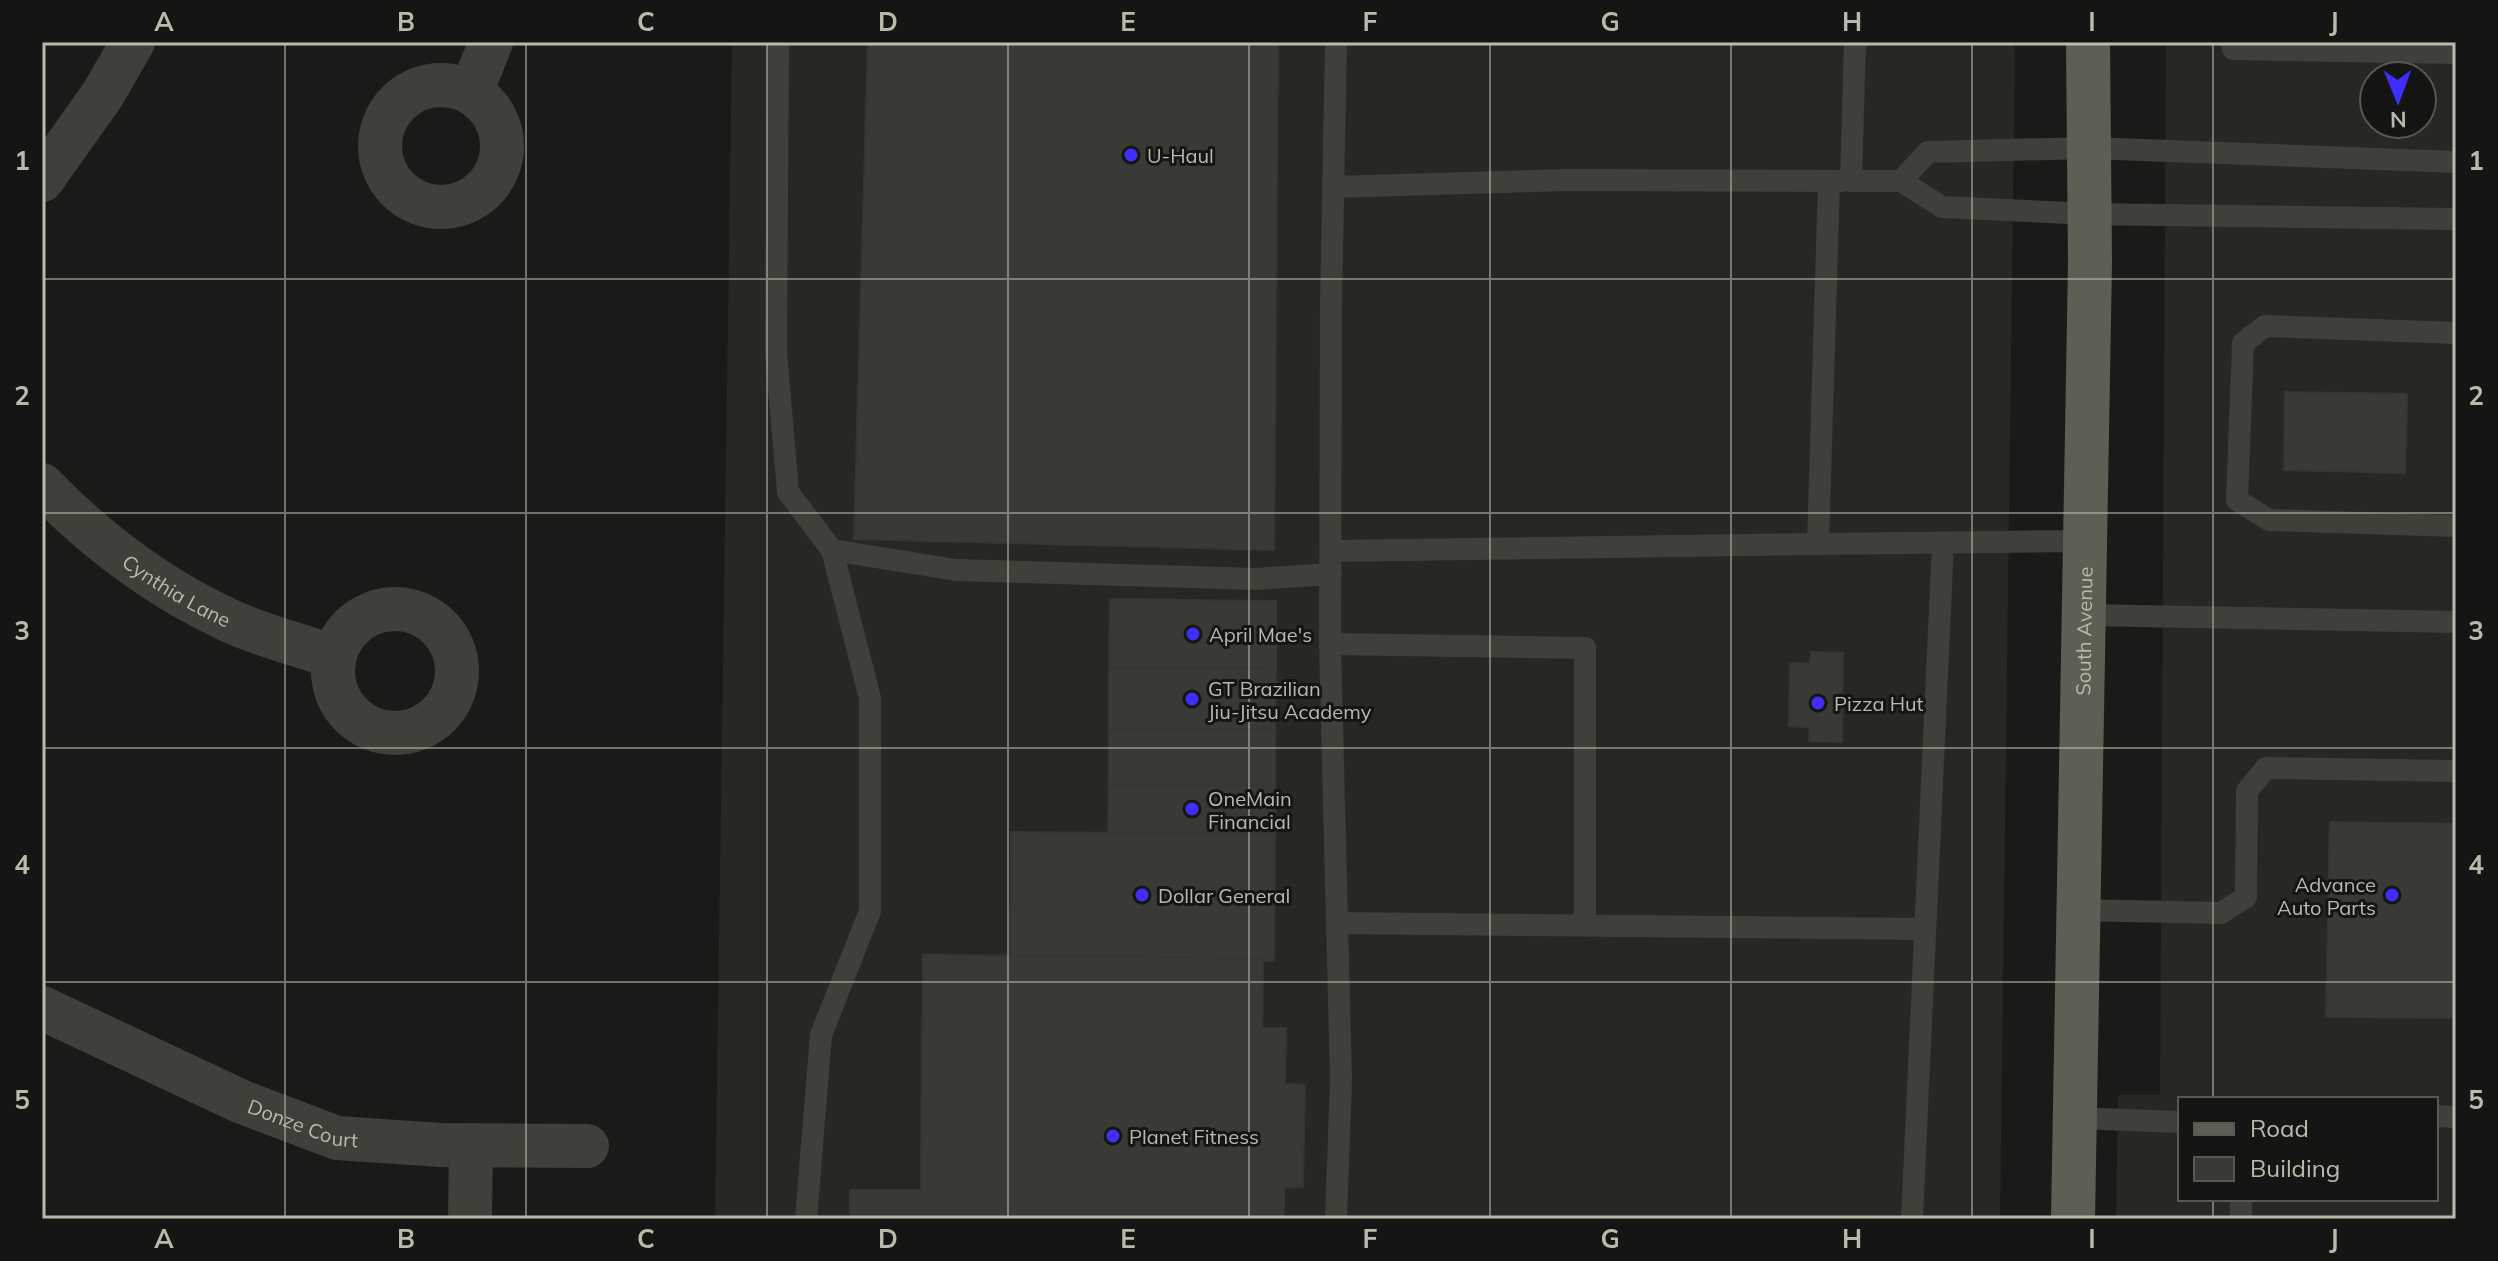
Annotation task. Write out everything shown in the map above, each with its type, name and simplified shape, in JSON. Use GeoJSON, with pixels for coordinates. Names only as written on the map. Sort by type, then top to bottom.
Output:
{"type":"FeatureCollection","features":[{"type":"Feature","properties":{"kind":"main road","name":"South Avenue"},"geometry":{"type":"LineString","coordinates":[[2073,1219],[2086,541],[2090,214],[2088,42]]}},
{"type":"Feature","properties":{"kind":"street"},"geometry":{"type":"LineString","coordinates":[[42,180],[103,94],[133,42]]}},
{"type":"Feature","properties":{"kind":"street"},"geometry":{"type":"LineString","coordinates":[[471,92],[491,42]]}},
{"type":"Feature","properties":{"kind":"street","name":"Cynthia Lane"},"geometry":{"type":"LineString","coordinates":[[42,485],[119,556],[169,589],[232,622],[334,657]]}},
{"type":"Feature","properties":{"kind":"street","name":"Donze Court"},"geometry":{"type":"LineString","coordinates":[[42,1008],[242,1102],[337,1138],[471,1145],[587,1146]]}},
{"type":"Feature","properties":{"kind":"street"},"geometry":{"type":"LineString","coordinates":[[470,1219],[471,1145]]}},
{"type":"Feature","properties":{"kind":"lane"},"geometry":{"type":"LineString","coordinates":[[778,42],[776,352],[788,492],[832,550],[870,698],[870,911],[821,1035],[806,1219]]}},
{"type":"Feature","properties":{"kind":"lane"},"geometry":{"type":"LineString","coordinates":[[1336,42],[1330,644],[1341,1080],[1336,1219]]}},
{"type":"Feature","properties":{"kind":"lane"},"geometry":{"type":"LineString","coordinates":[[1818,544],[1840,181],[1855,42]]}},
{"type":"Feature","properties":{"kind":"lane"},"geometry":{"type":"LineString","coordinates":[[2233,42],[2233,49],[2456,53]]}},
{"type":"Feature","properties":{"kind":"lane"},"geometry":{"type":"LineString","coordinates":[[1901,181],[1928,152],[2089,148],[2456,162]]}},
{"type":"Feature","properties":{"kind":"lane"},"geometry":{"type":"LineString","coordinates":[[1333,187],[1568,180],[1901,181],[1942,207],[2090,214],[2456,219]]}},
{"type":"Feature","properties":{"kind":"lane"},"geometry":{"type":"LineString","coordinates":[[2456,333],[2265,326],[2243,343],[2237,500],[2269,520],[2456,526]]}},
{"type":"Feature","properties":{"kind":"lane"},"geometry":{"type":"LineString","coordinates":[[1331,551],[2086,541]]}},
{"type":"Feature","properties":{"kind":"lane"},"geometry":{"type":"LineString","coordinates":[[1912,1219],[1943,543]]}},
{"type":"Feature","properties":{"kind":"lane"},"geometry":{"type":"LineString","coordinates":[[832,550],[956,570],[1255,579],[1331,574]]}},
{"type":"Feature","properties":{"kind":"lane"},"geometry":{"type":"LineString","coordinates":[[2084,615],[2456,622]]}},
{"type":"Feature","properties":{"kind":"lane"},"geometry":{"type":"LineString","coordinates":[[1330,644],[1585,648],[1585,925]]}},
{"type":"Feature","properties":{"kind":"lane"},"geometry":{"type":"LineString","coordinates":[[2079,910],[2221,913],[2246,897],[2247,791],[2266,768],[2456,771]]}},
{"type":"Feature","properties":{"kind":"lane"},"geometry":{"type":"LineString","coordinates":[[1337,923],[1925,929]]}},
{"type":"Feature","properties":{"kind":"lane"},"geometry":{"type":"LineString","coordinates":[[2075,1118],[2178,1122]]}},
{"type":"Feature","properties":{"kind":"shaded area"},"geometry":{"type":"Polygon","coordinates":[[[732,42],[2015,42],[2000,1219],[715,1219],[732,42]]]}},
{"type":"Feature","properties":{"kind":"shaded area"},"geometry":{"type":"Polygon","coordinates":[[[2166,42],[2456,42],[2456,1219],[2116,1219],[2118,1095],[2160,1095],[2166,42]]]}},
{"type":"Feature","properties":{"kind":"building"},"geometry":{"type":"Polygon","coordinates":[[[868,42],[1278,42],[1274,550],[854,539],[868,42]]]}},
{"type":"Feature","properties":{"kind":"building"},"geometry":{"type":"Polygon","coordinates":[[[2285,392],[2407,394],[2405,473],[2284,470],[2285,392]]]}},
{"type":"Feature","properties":{"kind":"building","name":"April Mae's"},"geometry":{"type":"Polygon","coordinates":[[[1110,599],[1276,601],[1276,669],[1109,667],[1110,599]]]}},
{"type":"Feature","properties":{"kind":"building"},"geometry":{"type":"Polygon","coordinates":[[[1811,652],[1843,653],[1842,742],[1809,741],[1810,727],[1789,726],[1790,663],[1810,664],[1811,652]]]}},
{"type":"Feature","properties":{"kind":"building","name":"GT Brazilian Jiu-Jitsu Academy"},"geometry":{"type":"Polygon","coordinates":[[[1109,667],[1276,669],[1275,730],[1109,729],[1109,667]]]}},
{"type":"Feature","properties":{"kind":"building"},"geometry":{"type":"Polygon","coordinates":[[[1109,729],[1275,730],[1275,786],[1109,784],[1109,729]]]}},
{"type":"Feature","properties":{"kind":"building","name":"OneMain Financial"},"geometry":{"type":"Polygon","coordinates":[[[1109,784],[1275,786],[1275,834],[1108,832],[1109,784]]]}},
{"type":"Feature","properties":{"kind":"building","name":"Advance Auto Parts"},"geometry":{"type":"Polygon","coordinates":[[[2330,822],[2456,824],[2456,1018],[2326,1017],[2330,822]]]}},
{"type":"Feature","properties":{"kind":"building","name":"Dollar General"},"geometry":{"type":"Polygon","coordinates":[[[1011,832],[1275,834],[1274,961],[1263,961],[1263,958],[1010,956],[1011,832]]]}},
{"type":"Feature","properties":{"kind":"building","name":"Planet Fitness"},"geometry":{"type":"Polygon","coordinates":[[[923,955],[1263,958],[1262,1028],[1286,1028],[1285,1084],[1305,1085],[1303,1187],[1284,1187],[1284,1219],[850,1219],[850,1190],[921,1190],[923,955]]]}},
{"type":"Feature","properties":{"kind":"place","name":"U-Haul"},"geometry":{"type":"Point","coordinates":[1131,155]}},
{"type":"Feature","properties":{"kind":"place","name":"April Mae's"},"geometry":{"type":"Point","coordinates":[1193,634]}},
{"type":"Feature","properties":{"kind":"place","name":"GT Brazilian Jiu-Jitsu Academy"},"geometry":{"type":"Point","coordinates":[1192,699]}},
{"type":"Feature","properties":{"kind":"place","name":"Pizza Hut"},"geometry":{"type":"Point","coordinates":[1818,703]}},
{"type":"Feature","properties":{"kind":"place","name":"OneMain Financial"},"geometry":{"type":"Point","coordinates":[1192,809]}},
{"type":"Feature","properties":{"kind":"place","name":"Dollar General"},"geometry":{"type":"Point","coordinates":[1142,895]}},
{"type":"Feature","properties":{"kind":"place","name":"Advance Auto Parts"},"geometry":{"type":"Point","coordinates":[2392,895]}},
{"type":"Feature","properties":{"kind":"place","name":"Planet Fitness"},"geometry":{"type":"Point","coordinates":[1113,1136]}}]}
